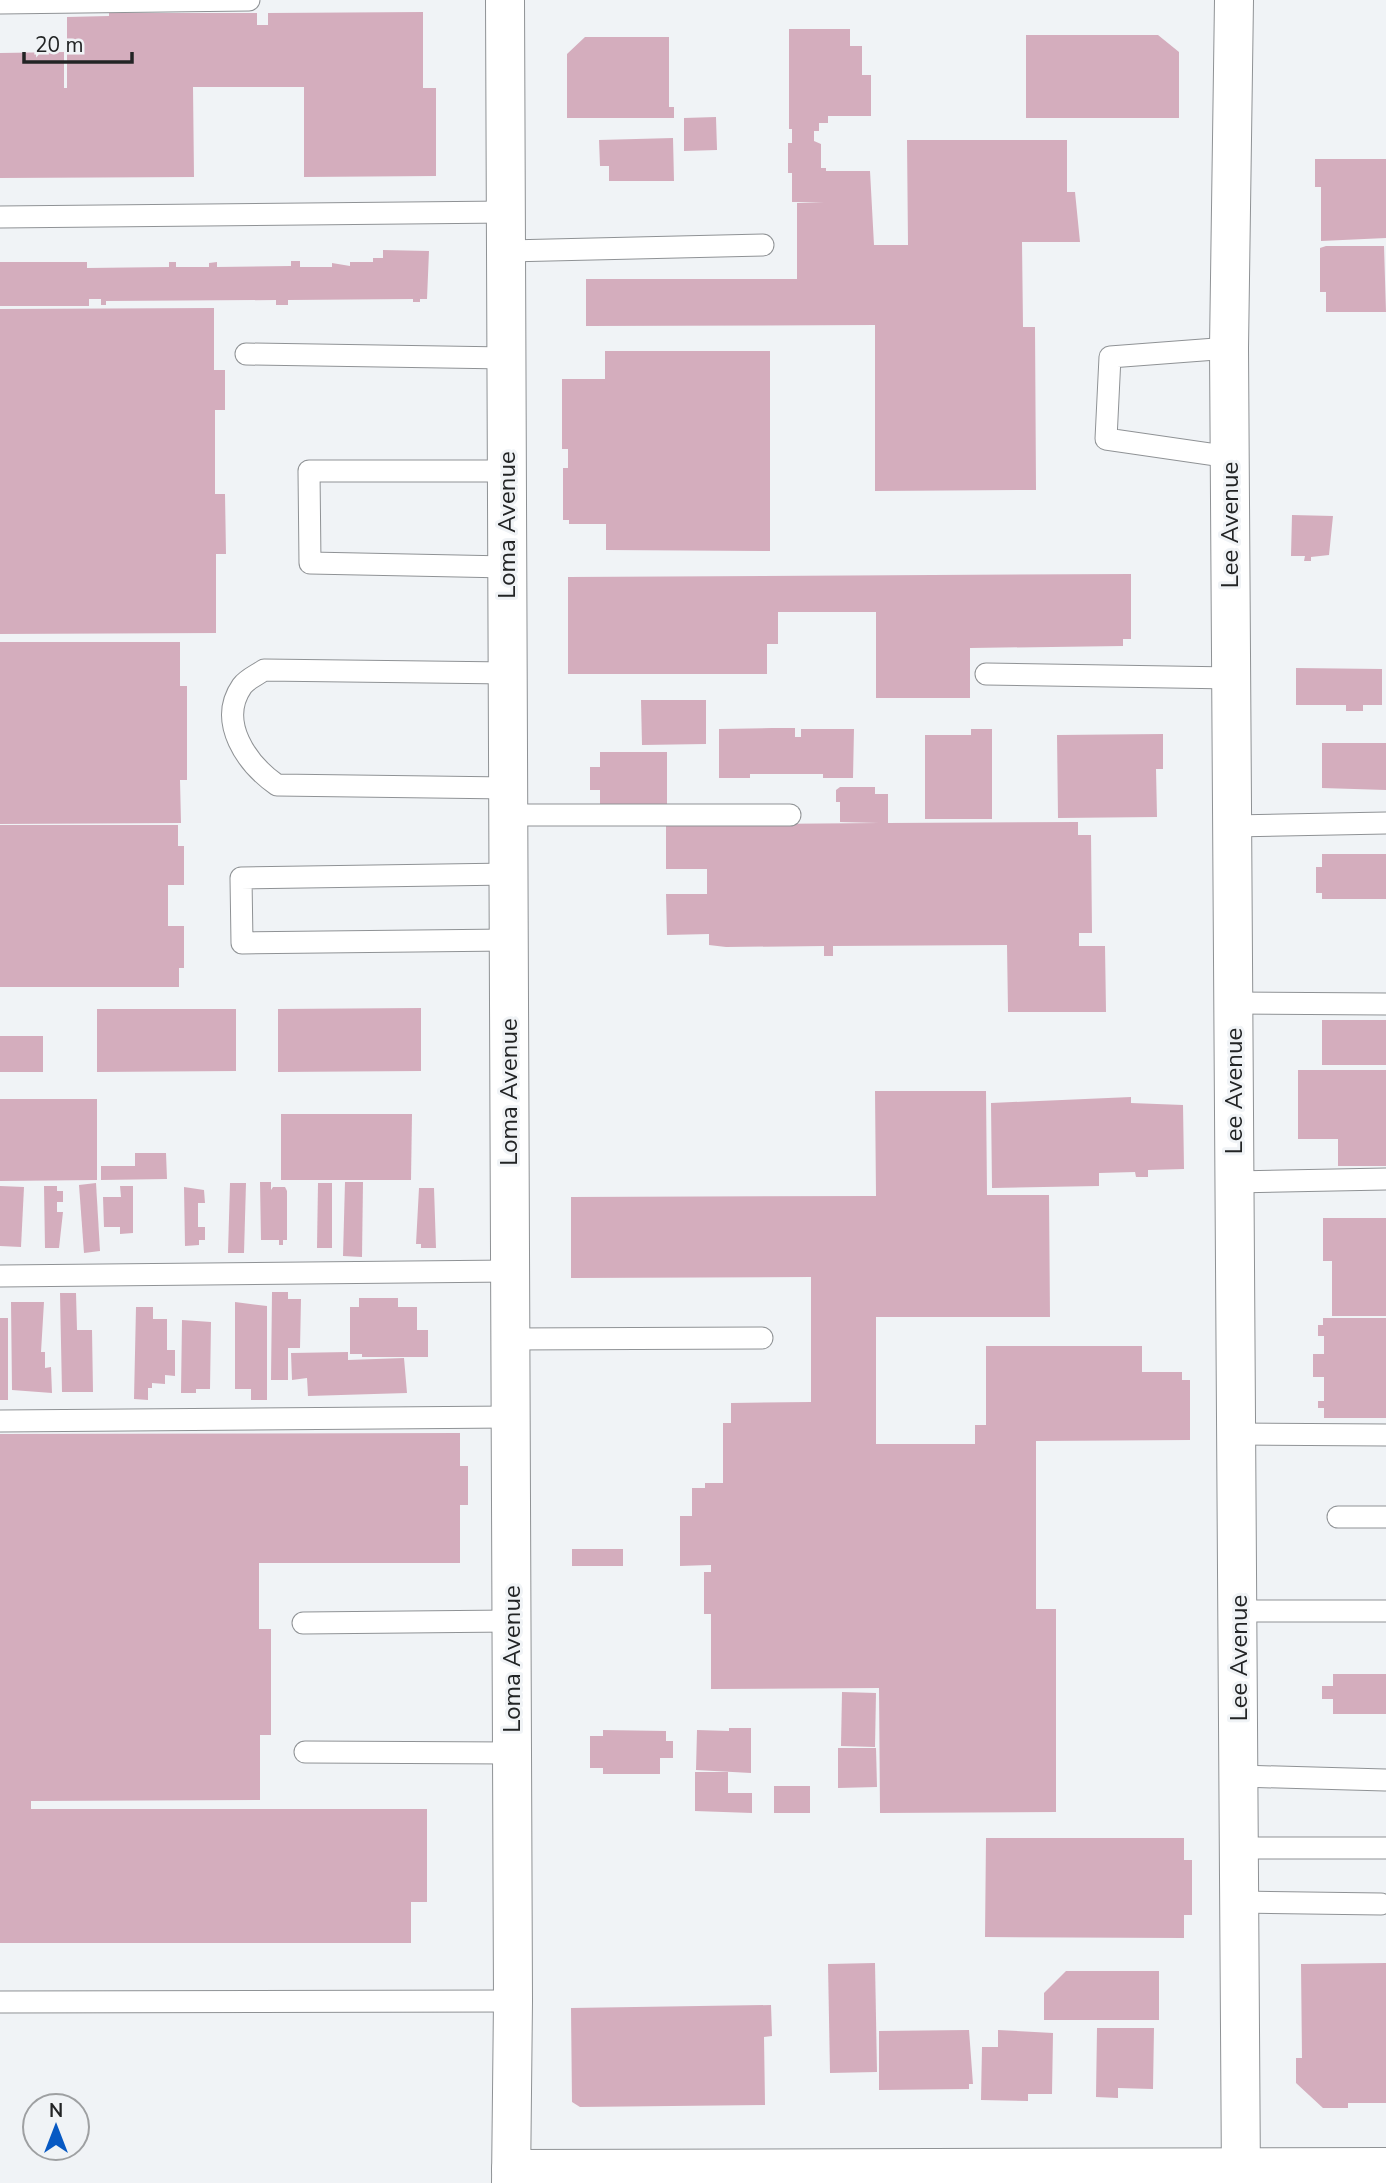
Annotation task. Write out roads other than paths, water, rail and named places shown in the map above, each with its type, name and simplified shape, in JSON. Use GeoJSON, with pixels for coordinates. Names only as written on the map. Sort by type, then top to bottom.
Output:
{"type":"FeatureCollection","features":[{"type":"Feature","properties":{"kind":"street","name":"Loma Avenue"},"geometry":{"type":"LineString","coordinates":[[505,0],[513,2001],[511,2176]]}},
{"type":"Feature","properties":{"kind":"street","name":"Lee Avenue"},"geometry":{"type":"LineString","coordinates":[[1234,0],[1229,348],[1241,2175]]}},
{"type":"Feature","properties":{"kind":"street"},"geometry":{"type":"LineString","coordinates":[[511,2176],[1241,2175],[1386,2166]]}},
{"type":"Feature","properties":{"kind":"lane"},"geometry":{"type":"LineString","coordinates":[[0,3],[249,0]]}},
{"type":"Feature","properties":{"kind":"lane"},"geometry":{"type":"LineString","coordinates":[[0,217],[506,212]]}},
{"type":"Feature","properties":{"kind":"lane"},"geometry":{"type":"LineString","coordinates":[[506,251],[763,245]]}},
{"type":"Feature","properties":{"kind":"lane"},"geometry":{"type":"LineString","coordinates":[[1229,348],[1110,357],[1106,439],[1230,457]]}},
{"type":"Feature","properties":{"kind":"lane"},"geometry":{"type":"LineString","coordinates":[[246,354],[506,358]]}},
{"type":"Feature","properties":{"kind":"lane"},"geometry":{"type":"LineString","coordinates":[[507,471],[309,471],[310,563],[507,567]]}},
{"type":"Feature","properties":{"kind":"lane"},"geometry":{"type":"LineString","coordinates":[[508,673],[264,670],[243,684],[234,702],[235,736],[257,771],[277,785],[508,802],[790,815]]}},
{"type":"Feature","properties":{"kind":"lane"},"geometry":{"type":"LineString","coordinates":[[986,674],[1231,678]]}},
{"type":"Feature","properties":{"kind":"lane"},"geometry":{"type":"LineString","coordinates":[[1233,826],[1386,823]]}},
{"type":"Feature","properties":{"kind":"lane"},"geometry":{"type":"LineString","coordinates":[[508,940],[242,943],[241,878],[509,874]]}},
{"type":"Feature","properties":{"kind":"lane"},"geometry":{"type":"LineString","coordinates":[[1234,1003],[1386,1004]]}},
{"type":"Feature","properties":{"kind":"lane"},"geometry":{"type":"LineString","coordinates":[[1235,1182],[1386,1179]]}},
{"type":"Feature","properties":{"kind":"lane"},"geometry":{"type":"LineString","coordinates":[[0,1276],[510,1270]]}},
{"type":"Feature","properties":{"kind":"lane"},"geometry":{"type":"LineString","coordinates":[[510,1339],[762,1338]]}},
{"type":"Feature","properties":{"kind":"lane"},"geometry":{"type":"LineString","coordinates":[[0,1421],[511,1417]]}},
{"type":"Feature","properties":{"kind":"lane"},"geometry":{"type":"LineString","coordinates":[[1237,1434],[1386,1435]]}},
{"type":"Feature","properties":{"kind":"lane"},"geometry":{"type":"LineString","coordinates":[[1338,1517],[1386,1517]]}},
{"type":"Feature","properties":{"kind":"lane"},"geometry":{"type":"LineString","coordinates":[[1238,1611],[1386,1611]]}},
{"type":"Feature","properties":{"kind":"lane"},"geometry":{"type":"LineString","coordinates":[[303,1623],[511,1621]]}},
{"type":"Feature","properties":{"kind":"lane"},"geometry":{"type":"LineString","coordinates":[[305,1752],[512,1753]]}},
{"type":"Feature","properties":{"kind":"lane"},"geometry":{"type":"LineString","coordinates":[[1240,1776],[1385,1780]]}},
{"type":"Feature","properties":{"kind":"lane"},"geometry":{"type":"LineString","coordinates":[[1240,1848],[1386,1848]]}},
{"type":"Feature","properties":{"kind":"lane"},"geometry":{"type":"LineString","coordinates":[[1240,1902],[1381,1904]]}},
{"type":"Feature","properties":{"kind":"lane"},"geometry":{"type":"LineString","coordinates":[[0,2002],[513,2001]]}}]}
